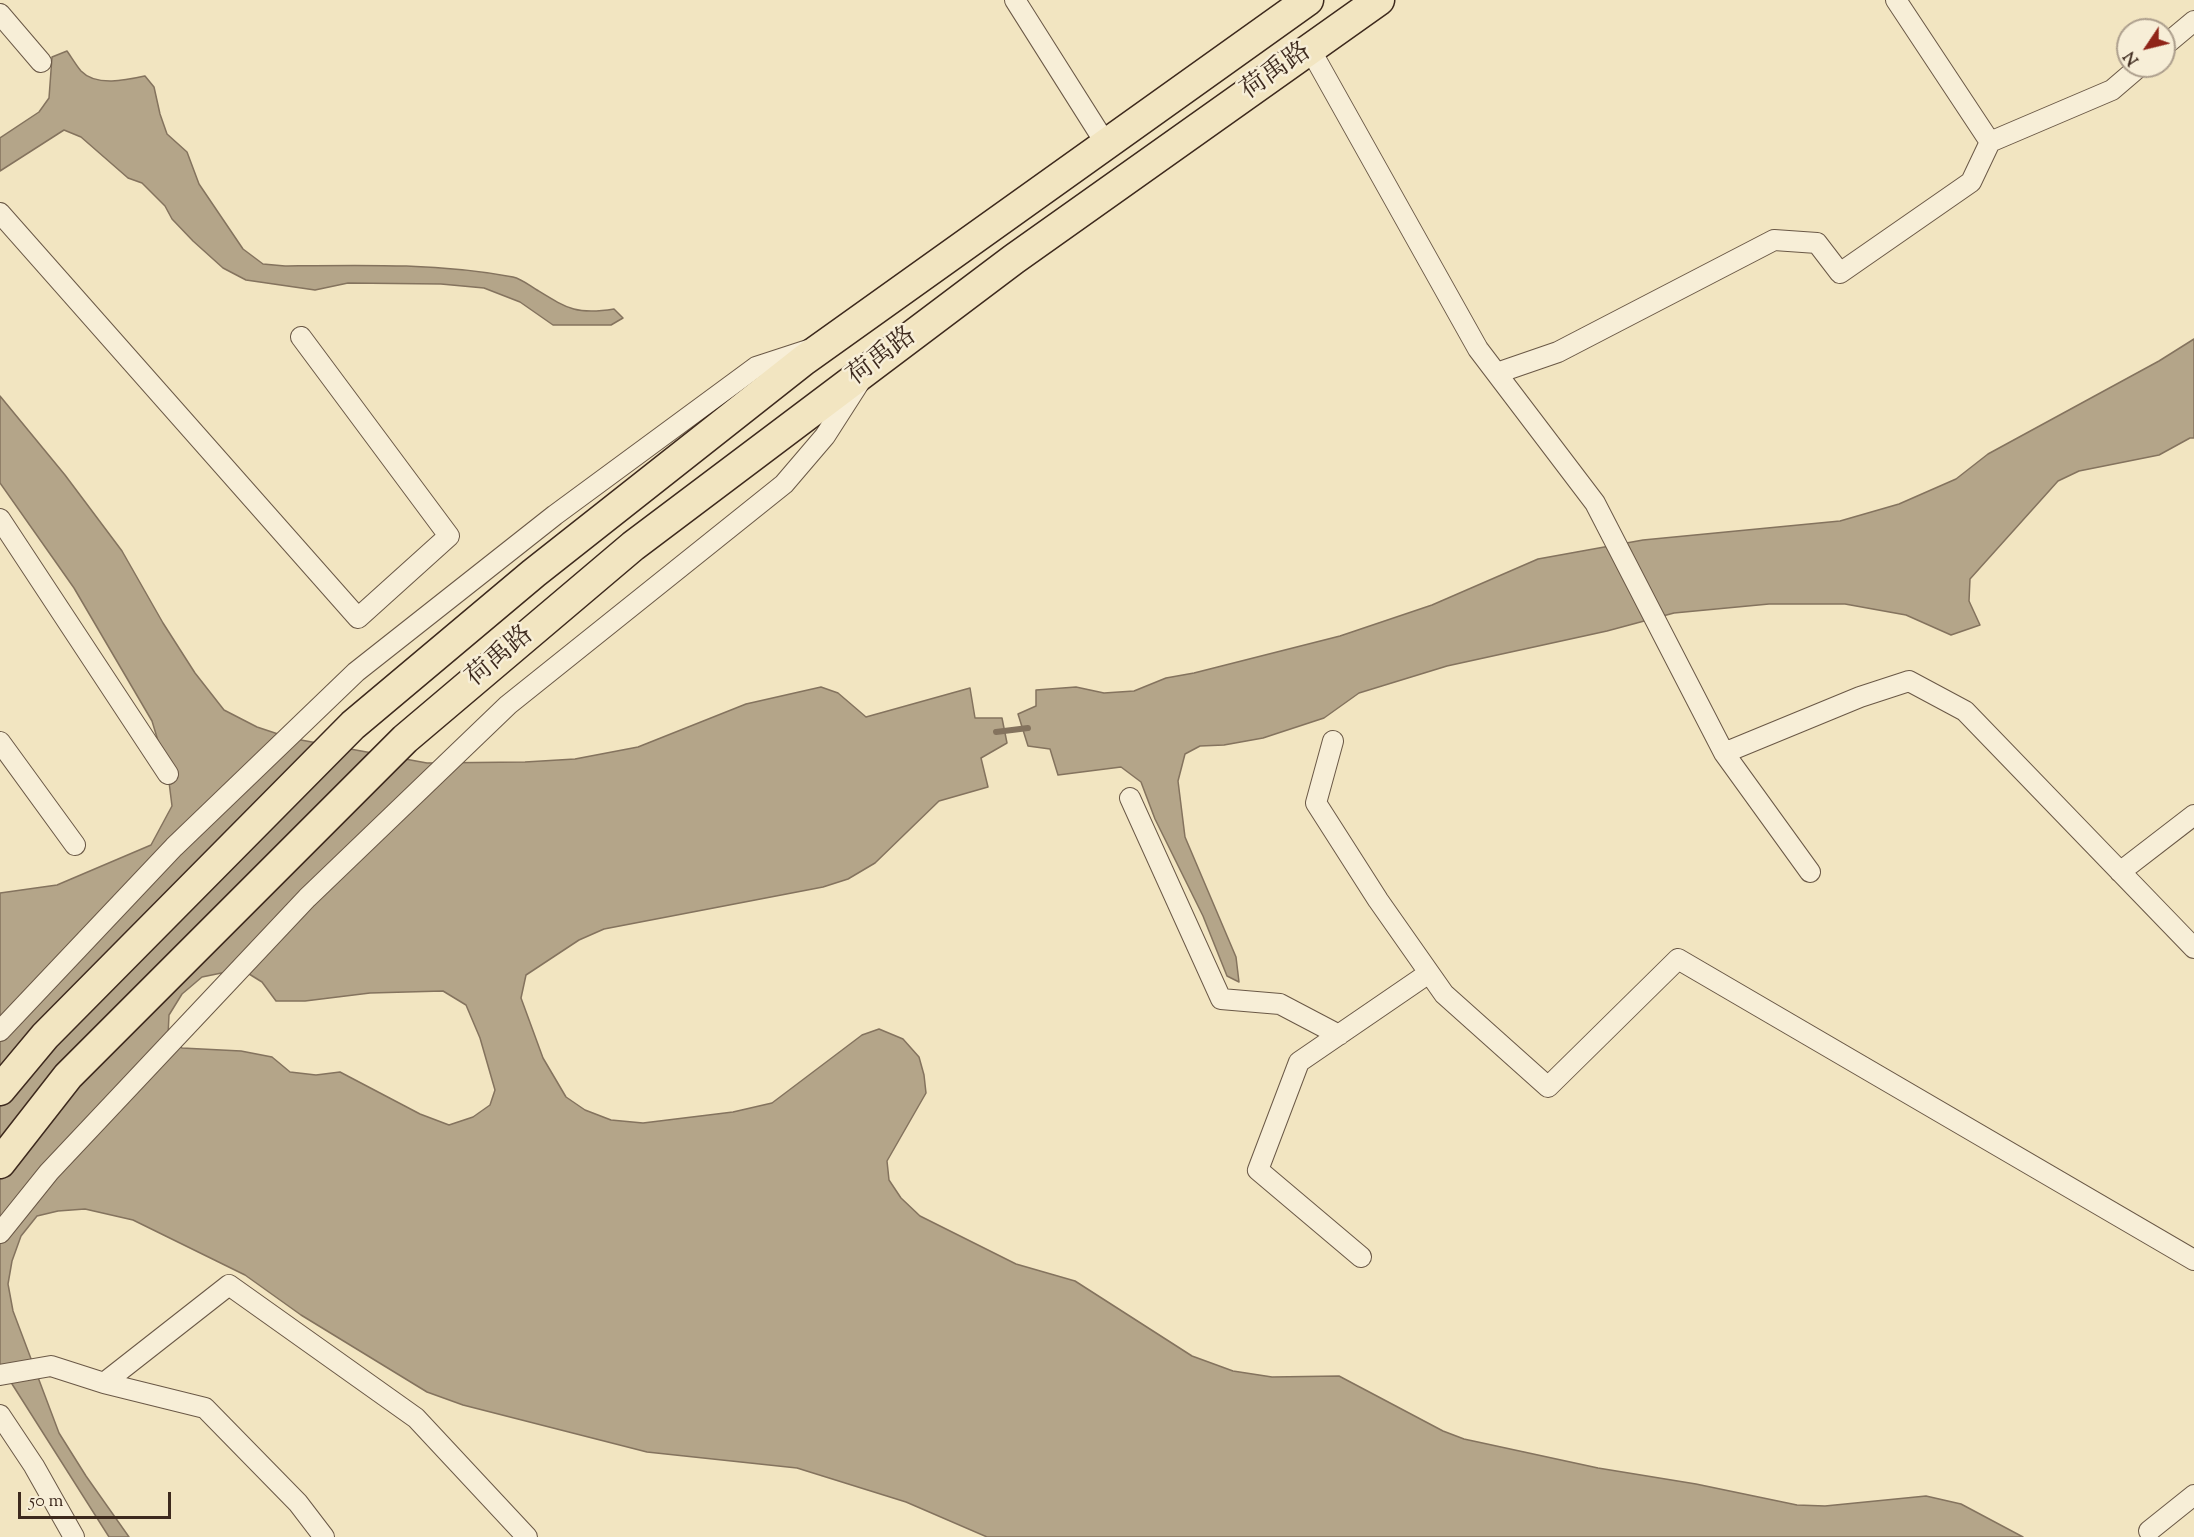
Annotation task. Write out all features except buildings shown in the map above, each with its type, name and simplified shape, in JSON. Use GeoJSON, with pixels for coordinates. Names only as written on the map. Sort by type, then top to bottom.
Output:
{"type":"FeatureCollection","features":[{"type":"Feature","properties":{"kind":"main road","name":"荷禹路"},"geometry":{"type":"LineString","coordinates":[[0,1090],[45,1036],[353,725],[534,573],[827,343],[1308,0]]}},
{"type":"Feature","properties":{"kind":"main road","name":"荷禹路"},"geometry":{"type":"LineString","coordinates":[[0,1163],[68,1076],[405,739],[633,546],[1014,259],[1379,0]]}},
{"type":"Feature","properties":{"kind":"street"},"geometry":{"type":"LineString","coordinates":[[1015,0],[1106,144]]}},
{"type":"Feature","properties":{"kind":"street"},"geometry":{"type":"LineString","coordinates":[[1896,0],[1990,142]]}},
{"type":"Feature","properties":{"kind":"street"},"geometry":{"type":"LineString","coordinates":[[0,14],[40,62]]}},
{"type":"Feature","properties":{"kind":"street"},"geometry":{"type":"LineString","coordinates":[[2176,36],[2194,21]]}},
{"type":"Feature","properties":{"kind":"street"},"geometry":{"type":"LineString","coordinates":[[1310,49],[1478,349],[1595,503],[1724,753],[1810,872]]}},
{"type":"Feature","properties":{"kind":"street"},"geometry":{"type":"LineString","coordinates":[[1497,373],[1558,352],[1774,240],[1817,243],[1840,273],[1971,182],[1990,142],[2112,90],[2126,78]]}},
{"type":"Feature","properties":{"kind":"street"},"geometry":{"type":"LineString","coordinates":[[0,213],[358,618],[449,536],[301,337]]}},
{"type":"Feature","properties":{"kind":"street"},"geometry":{"type":"LineString","coordinates":[[0,1031],[174,846],[356,672],[555,514],[756,367],[827,343]]}},
{"type":"Feature","properties":{"kind":"street"},"geometry":{"type":"LineString","coordinates":[[0,1233],[49,1172],[307,898],[508,705],[784,484],[825,436],[870,368]]}},
{"type":"Feature","properties":{"kind":"street"},"geometry":{"type":"LineString","coordinates":[[0,519],[168,774]]}},
{"type":"Feature","properties":{"kind":"street"},"geometry":{"type":"LineString","coordinates":[[1724,753],[1860,697],[1909,681],[1965,711],[2194,948]]}},
{"type":"Feature","properties":{"kind":"street"},"geometry":{"type":"LineString","coordinates":[[1334,741],[1316,803],[1378,900],[1444,994],[1548,1087],[1678,959],[2194,1260]]}},
{"type":"Feature","properties":{"kind":"street"},"geometry":{"type":"LineString","coordinates":[[0,742],[75,845]]}},
{"type":"Feature","properties":{"kind":"street"},"geometry":{"type":"LineString","coordinates":[[1130,798],[1221,999],[1280,1004],[1339,1035]]}},
{"type":"Feature","properties":{"kind":"street"},"geometry":{"type":"LineString","coordinates":[[2120,872],[2194,815]]}},
{"type":"Feature","properties":{"kind":"street"},"geometry":{"type":"LineString","coordinates":[[1361,1257],[1258,1170],[1299,1062],[1429,973]]}},
{"type":"Feature","properties":{"kind":"street"},"geometry":{"type":"LineString","coordinates":[[104,1383],[229,1285],[416,1418],[527,1537]]}},
{"type":"Feature","properties":{"kind":"street"},"geometry":{"type":"LineString","coordinates":[[4,1374],[51,1366],[104,1383],[205,1408],[298,1503],[324,1537]]}},
{"type":"Feature","properties":{"kind":"street"},"geometry":{"type":"LineString","coordinates":[[0,1415],[34,1466],[74,1537]]}},
{"type":"Feature","properties":{"kind":"street"},"geometry":{"type":"LineString","coordinates":[[2149,1531],[2194,1495]]}},
{"type":"Feature","properties":{"kind":"shaded area"},"geometry":{"type":"Polygon","coordinates":[[[67,51],[81,71],[95,79],[112,81],[145,76],[154,87],[167,134],[187,152],[199,184],[243,249],[263,264],[428,267],[485,272],[516,278],[573,309],[601,311],[614,309],[623,318],[611,325],[553,325],[520,302],[484,288],[441,284],[348,283],[315,290],[246,280],[223,268],[193,241],[172,219],[165,206],[142,183],[128,178],[81,137],[64,130],[0,171],[0,138],[39,112],[49,98],[52,57],[67,51]]]}},
{"type":"Feature","properties":{"kind":"shaded area"},"geometry":{"type":"Polygon","coordinates":[[[2194,339],[2194,438],[2159,455],[2079,471],[2058,481],[1970,579],[1969,601],[1980,625],[1951,635],[1906,615],[1845,604],[1769,604],[1674,613],[1607,631],[1447,666],[1359,693],[1324,718],[1263,738],[1224,745],[1200,746],[1185,754],[1178,781],[1185,837],[1236,957],[1239,982],[1227,976],[1203,916],[1155,819],[1141,782],[1121,767],[1058,775],[1050,749],[1028,746],[1018,714],[1036,706],[1036,690],[1076,687],[1104,693],[1134,691],[1166,678],[1340,636],[1432,605],[1538,559],[1643,540],[1840,521],[1899,504],[1956,479],[1988,454],[2159,361],[2194,339]]]}},
{"type":"Feature","properties":{"kind":"shaded area"},"geometry":{"type":"Polygon","coordinates":[[[0,396],[65,475],[122,551],[195,673],[224,710],[257,727],[290,738],[427,763],[575,759],[638,747],[746,704],[821,687],[838,693],[866,717],[970,688],[975,718],[1002,718],[1007,743],[981,758],[988,787],[939,801],[875,863],[848,879],[823,887],[604,929],[579,940],[526,975],[521,998],[543,1058],[566,1097],[585,1110],[611,1120],[643,1123],[733,1112],[772,1103],[862,1035],[879,1029],[903,1039],[919,1057],[924,1075],[926,1093],[887,1161],[889,1180],[901,1198],[920,1216],[1016,1264],[1075,1281],[1192,1356],[1233,1371],[1272,1377],[1339,1376],[1443,1431],[1464,1439],[1598,1468],[1696,1484],[1797,1505],[1825,1506],[1926,1496],[1961,1504],[2023,1537],[987,1537],[906,1502],[797,1468],[647,1452],[463,1405],[427,1392],[301,1315],[245,1275],[133,1220],[85,1209],[58,1211],[37,1216],[21,1236],[12,1261],[8,1284],[13,1311],[59,1433],[129,1537],[109,1537],[0,1365],[0,893],[57,885],[151,845],[172,806],[168,774],[152,721],[74,588],[0,483],[0,396]],[[241,969],[202,977],[182,994],[169,1015],[168,1036],[182,1048],[241,1051],[272,1057],[290,1072],[316,1075],[340,1072],[420,1114],[449,1125],[473,1117],[490,1105],[495,1090],[480,1038],[466,1005],[443,991],[370,993],[305,1001],[276,1001],[262,982],[241,969]]]}},
{"type":"Feature","properties":{"kind":"waterway"},"geometry":{"type":"LineString","coordinates":[[996,732],[1028,728]]}}]}
